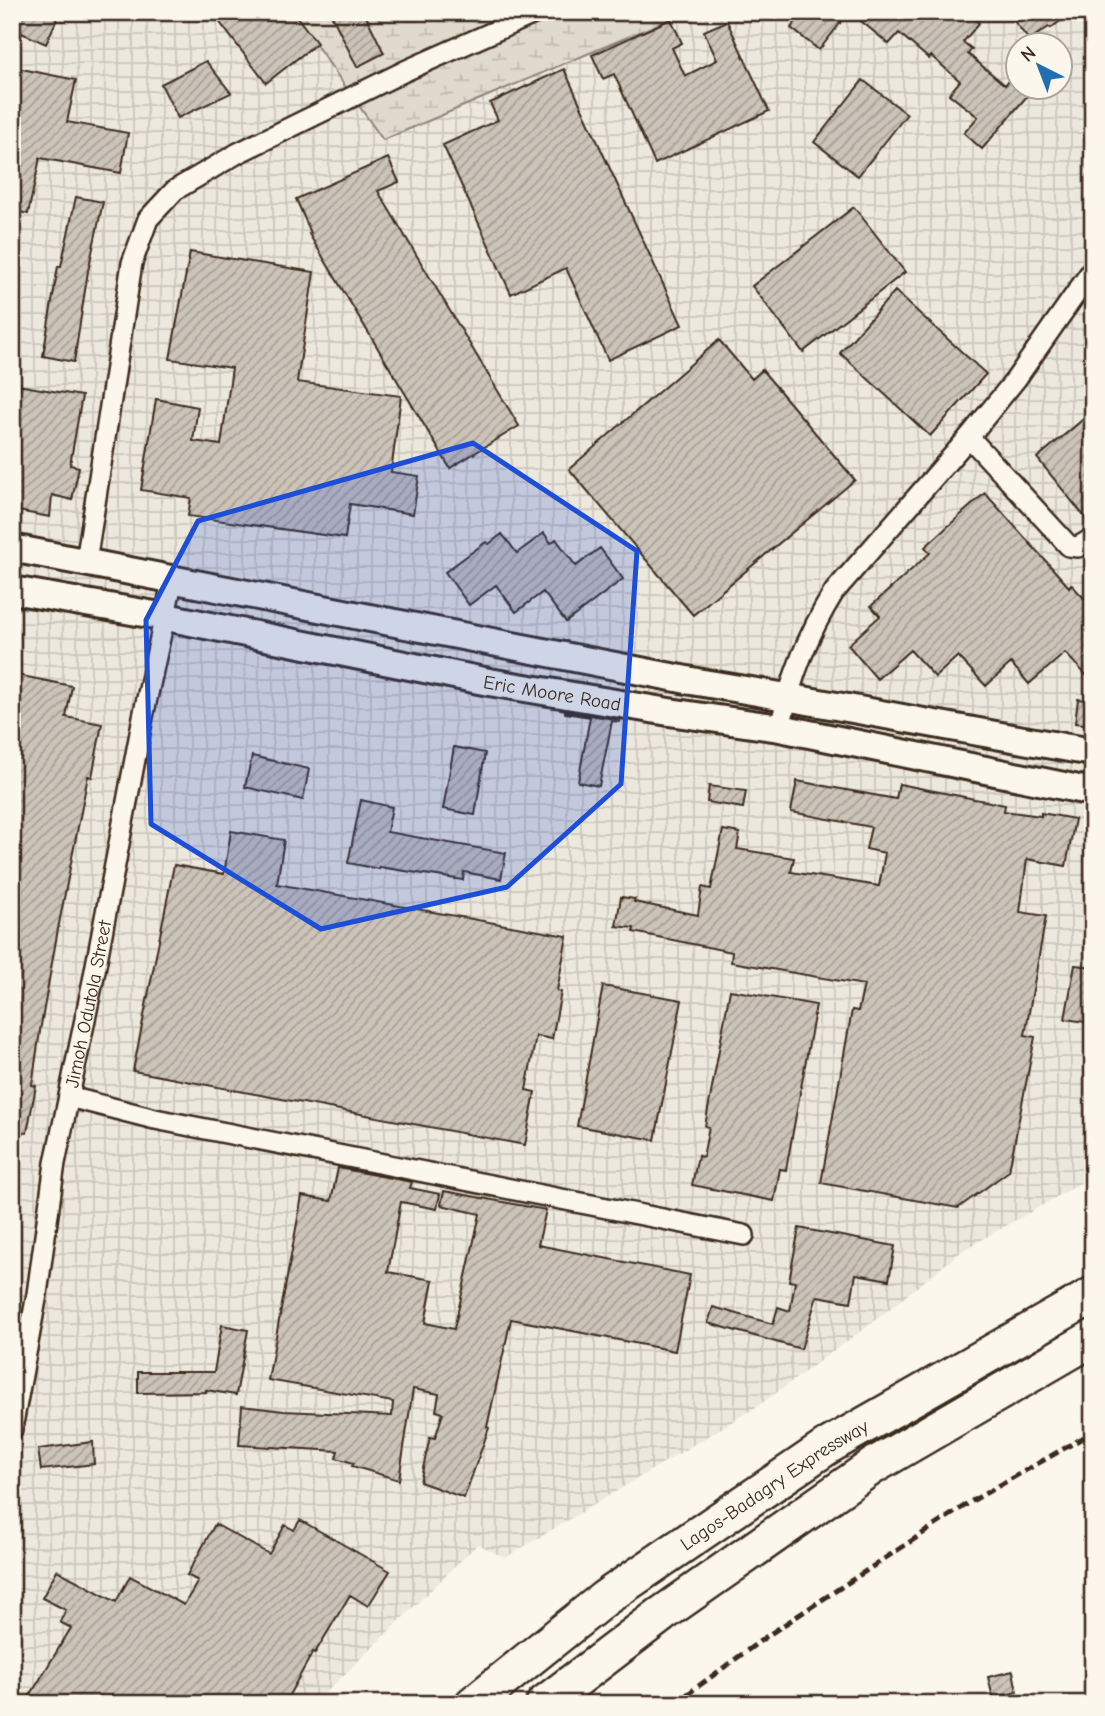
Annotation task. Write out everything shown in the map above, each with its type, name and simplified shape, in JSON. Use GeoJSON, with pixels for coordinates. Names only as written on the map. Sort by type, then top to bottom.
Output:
{"type":"FeatureCollection","features":[{"type":"Feature","properties":{"kind":"highway","name":"Lagos-Badagry Expressway"},"geometry":{"type":"LineString","coordinates":[[473,1704],[605,1598],[828,1446],[1093,1295]]}},
{"type":"Feature","properties":{"kind":"highway","name":"Lagos-Badagry Expressway"},"geometry":{"type":"LineString","coordinates":[[544,1704],[662,1614],[873,1466],[1093,1338]]}},
{"type":"Feature","properties":{"kind":"street"},"geometry":{"type":"LineString","coordinates":[[86,562],[132,264],[148,219],[175,190],[238,153],[405,71],[538,12]]}},
{"type":"Feature","properties":{"kind":"street"},"geometry":{"type":"LineString","coordinates":[[780,727],[787,696],[816,621],[834,592],[1016,379],[1093,268]]}},
{"type":"Feature","properties":{"kind":"street"},"geometry":{"type":"LineString","coordinates":[[969,437],[1069,546],[1078,547],[1093,538]]}},
{"type":"Feature","properties":{"kind":"street","name":"Eric Moore Road"},"geometry":{"type":"LineString","coordinates":[[12,548],[697,682],[1093,751]]}},
{"type":"Feature","properties":{"kind":"street","name":"Jimoh Odutola Street"},"geometry":{"type":"LineString","coordinates":[[12,1429],[37,1294],[55,1163],[173,579]]}},
{"type":"Feature","properties":{"kind":"street","name":"Eric Moore Road"},"geometry":{"type":"LineString","coordinates":[[12,590],[166,617],[489,682],[669,712],[780,727],[1093,792]]}},
{"type":"Feature","properties":{"kind":"street"},"geometry":{"type":"LineString","coordinates":[[69,1097],[155,1119],[744,1235]]}},
{"type":"Feature","properties":{"kind":"highlighted area"},"geometry":{"type":"Polygon","coordinates":[[[473,443],[637,551],[621,784],[507,887],[321,929],[151,824],[146,620],[198,521],[473,443]]]}},
{"type":"Feature","properties":{"kind":"shaded area"},"geometry":{"type":"Polygon","coordinates":[[[12,12],[1093,12],[1093,1176],[962,1251],[872,1323],[758,1406],[505,1558],[478,1544],[314,1704],[12,1704],[12,12]]]}},
{"type":"Feature","properties":{"kind":"green space"},"geometry":{"type":"Polygon","coordinates":[[[293,12],[687,12],[383,140],[293,12]]]}},
{"type":"Feature","properties":{"kind":"building"},"geometry":{"type":"Polygon","coordinates":[[[12,12],[60,12],[46,44],[22,33],[12,51],[12,12]]]}},
{"type":"Feature","properties":{"kind":"building"},"geometry":{"type":"Polygon","coordinates":[[[212,12],[293,12],[317,43],[266,83],[212,12]]]}},
{"type":"Feature","properties":{"kind":"building"},"geometry":{"type":"Polygon","coordinates":[[[330,12],[364,12],[384,53],[357,67],[330,12]]]}},
{"type":"Feature","properties":{"kind":"building"},"geometry":{"type":"Polygon","coordinates":[[[803,12],[849,12],[819,50],[791,28],[803,12]]]}},
{"type":"Feature","properties":{"kind":"building"},"geometry":{"type":"Polygon","coordinates":[[[850,12],[967,12],[979,23],[963,42],[972,49],[968,54],[1004,84],[1004,102],[1022,102],[982,149],[964,133],[978,117],[949,94],[960,81],[899,33],[889,44],[850,12]]]}},
{"type":"Feature","properties":{"kind":"building"},"geometry":{"type":"Polygon","coordinates":[[[1007,12],[1072,12],[1041,32],[1023,32],[1007,12]]]}},
{"type":"Feature","properties":{"kind":"building"},"geometry":{"type":"Polygon","coordinates":[[[671,19],[682,43],[672,48],[685,76],[717,60],[704,31],[727,21],[769,111],[655,164],[614,74],[603,79],[592,55],[671,19]]]}},
{"type":"Feature","properties":{"kind":"building"},"geometry":{"type":"Polygon","coordinates":[[[206,61],[231,93],[178,118],[161,84],[206,61]]]}},
{"type":"Feature","properties":{"kind":"building"},"geometry":{"type":"Polygon","coordinates":[[[12,67],[76,80],[67,122],[128,133],[121,173],[40,158],[28,214],[12,210],[12,67]]]}},
{"type":"Feature","properties":{"kind":"building"},"geometry":{"type":"Polygon","coordinates":[[[564,69],[682,325],[608,360],[566,268],[511,294],[443,145],[498,120],[490,103],[564,69]]]}},
{"type":"Feature","properties":{"kind":"building"},"geometry":{"type":"Polygon","coordinates":[[[863,80],[907,114],[858,176],[814,142],[863,80]]]}},
{"type":"Feature","properties":{"kind":"building"},"geometry":{"type":"Polygon","coordinates":[[[388,158],[399,182],[378,191],[519,426],[450,468],[309,234],[311,233],[296,199],[388,158]]]}},
{"type":"Feature","properties":{"kind":"building"},"geometry":{"type":"Polygon","coordinates":[[[76,197],[103,202],[88,271],[74,362],[43,356],[58,266],[61,266],[76,197]]]}},
{"type":"Feature","properties":{"kind":"building"},"geometry":{"type":"Polygon","coordinates":[[[854,207],[905,272],[803,352],[752,286],[854,207]]]}},
{"type":"Feature","properties":{"kind":"building"},"geometry":{"type":"Polygon","coordinates":[[[190,252],[314,272],[297,382],[401,396],[391,472],[419,476],[413,514],[350,504],[345,538],[188,516],[191,498],[141,490],[156,399],[198,407],[193,441],[221,445],[232,368],[170,359],[190,252]]]}},
{"type":"Feature","properties":{"kind":"building"},"geometry":{"type":"Polygon","coordinates":[[[895,291],[986,374],[930,436],[840,353],[895,291]]]}},
{"type":"Feature","properties":{"kind":"building"},"geometry":{"type":"Polygon","coordinates":[[[719,340],[752,379],[762,370],[855,480],[693,615],[569,469],[719,340]]]}},
{"type":"Feature","properties":{"kind":"building"},"geometry":{"type":"Polygon","coordinates":[[[12,384],[82,396],[70,465],[79,467],[72,500],[52,495],[50,517],[12,510],[12,384]]]}},
{"type":"Feature","properties":{"kind":"building"},"geometry":{"type":"Polygon","coordinates":[[[1093,411],[1093,526],[1092,526],[1037,458],[1093,411]]]}},
{"type":"Feature","properties":{"kind":"building"},"geometry":{"type":"Polygon","coordinates":[[[985,493],[1069,587],[1071,584],[1093,608],[1093,682],[1065,653],[1029,684],[1011,663],[986,686],[958,656],[935,677],[910,650],[877,679],[848,645],[880,616],[871,606],[930,553],[925,547],[985,493]]]}},
{"type":"Feature","properties":{"kind":"building"},"geometry":{"type":"Polygon","coordinates":[[[544,533],[551,543],[556,539],[576,566],[600,548],[623,579],[566,622],[543,592],[516,612],[496,585],[469,605],[445,572],[486,542],[489,544],[502,534],[517,553],[544,533]]]}},
{"type":"Feature","properties":{"kind":"building"},"geometry":{"type":"Polygon","coordinates":[[[12,674],[72,686],[66,717],[102,724],[92,777],[88,776],[58,929],[40,1031],[32,1085],[36,1086],[27,1133],[12,1131],[12,674]]]}},
{"type":"Feature","properties":{"kind":"building"},"geometry":{"type":"Polygon","coordinates":[[[1078,699],[1093,701],[1093,725],[1075,723],[1078,699]]]}},
{"type":"Feature","properties":{"kind":"building"},"geometry":{"type":"Polygon","coordinates":[[[565,711],[620,720],[612,721],[599,786],[578,782],[590,717],[565,711]]]}},
{"type":"Feature","properties":{"kind":"building"},"geometry":{"type":"Polygon","coordinates":[[[454,747],[485,753],[475,815],[443,809],[454,747]]]}},
{"type":"Feature","properties":{"kind":"building"},"geometry":{"type":"Polygon","coordinates":[[[252,756],[309,769],[303,800],[245,787],[252,756]]]}},
{"type":"Feature","properties":{"kind":"building"},"geometry":{"type":"Polygon","coordinates":[[[797,781],[896,799],[899,784],[1005,805],[1004,811],[1041,816],[1041,813],[1075,819],[1066,866],[1027,859],[1020,912],[1046,916],[1025,1035],[1035,1037],[1009,1171],[958,1208],[821,1183],[852,1010],[858,1011],[864,985],[731,962],[732,952],[633,932],[634,928],[616,926],[621,897],[698,915],[702,887],[711,889],[723,830],[740,833],[737,849],[794,858],[791,872],[879,886],[885,853],[866,849],[871,827],[791,812],[797,781]]]}},
{"type":"Feature","properties":{"kind":"building"},"geometry":{"type":"Polygon","coordinates":[[[709,786],[746,791],[743,808],[707,802],[709,786]]]}},
{"type":"Feature","properties":{"kind":"building"},"geometry":{"type":"Polygon","coordinates":[[[361,800],[392,807],[387,832],[506,853],[501,879],[464,872],[463,880],[348,863],[361,800]]]}},
{"type":"Feature","properties":{"kind":"building"},"geometry":{"type":"Polygon","coordinates":[[[231,831],[284,840],[277,884],[567,936],[557,991],[561,992],[552,1039],[536,1036],[526,1090],[535,1092],[525,1145],[133,1071],[174,865],[224,874],[231,831]]]}},
{"type":"Feature","properties":{"kind":"building"},"geometry":{"type":"Polygon","coordinates":[[[1075,965],[1093,967],[1093,1023],[1065,1019],[1075,965]]]}},
{"type":"Feature","properties":{"kind":"building"},"geometry":{"type":"Polygon","coordinates":[[[603,986],[682,1000],[655,1140],[577,1126],[603,986]]]}},
{"type":"Feature","properties":{"kind":"building"},"geometry":{"type":"Polygon","coordinates":[[[730,990],[816,1005],[786,1170],[780,1169],[774,1201],[692,1185],[698,1156],[703,1157],[709,1127],[705,1126],[730,990]]]}},
{"type":"Feature","properties":{"kind":"building"},"geometry":{"type":"Polygon","coordinates":[[[338,1168],[412,1182],[410,1188],[440,1194],[437,1209],[401,1202],[388,1272],[433,1280],[425,1323],[454,1329],[480,1214],[441,1205],[444,1191],[546,1210],[538,1245],[690,1275],[675,1351],[511,1319],[487,1427],[489,1428],[464,1498],[420,1482],[430,1437],[435,1438],[443,1413],[436,1411],[439,1394],[413,1389],[399,1480],[352,1466],[354,1463],[336,1458],[338,1451],[239,1445],[242,1406],[284,1411],[392,1416],[393,1402],[268,1380],[302,1196],[331,1201],[338,1168]]]}},
{"type":"Feature","properties":{"kind":"building"},"geometry":{"type":"Polygon","coordinates":[[[799,1228],[895,1246],[889,1280],[856,1274],[851,1302],[817,1296],[801,1349],[708,1323],[713,1307],[773,1324],[778,1307],[790,1311],[795,1282],[789,1281],[799,1228]]]}},
{"type":"Feature","properties":{"kind":"building"},"geometry":{"type":"Polygon","coordinates":[[[222,1325],[248,1330],[236,1395],[206,1390],[138,1393],[138,1372],[214,1372],[222,1325]]]}},
{"type":"Feature","properties":{"kind":"building"},"geometry":{"type":"Polygon","coordinates":[[[93,1442],[94,1464],[41,1470],[38,1449],[93,1442]]]}},
{"type":"Feature","properties":{"kind":"building"},"geometry":{"type":"Polygon","coordinates":[[[300,1520],[390,1571],[368,1606],[350,1595],[315,1653],[313,1652],[284,1704],[25,1704],[71,1628],[60,1622],[66,1610],[42,1598],[57,1570],[116,1602],[130,1576],[184,1605],[198,1581],[187,1575],[215,1524],[269,1554],[285,1525],[294,1530],[300,1520]]]}},
{"type":"Feature","properties":{"kind":"building"},"geometry":{"type":"Polygon","coordinates":[[[1013,1671],[1017,1692],[993,1698],[988,1677],[1013,1671]]]}},
{"type":"Feature","properties":{"kind":"railway"},"geometry":{"type":"LineString","coordinates":[[674,1704],[767,1636],[972,1501],[1093,1432]]}}]}
